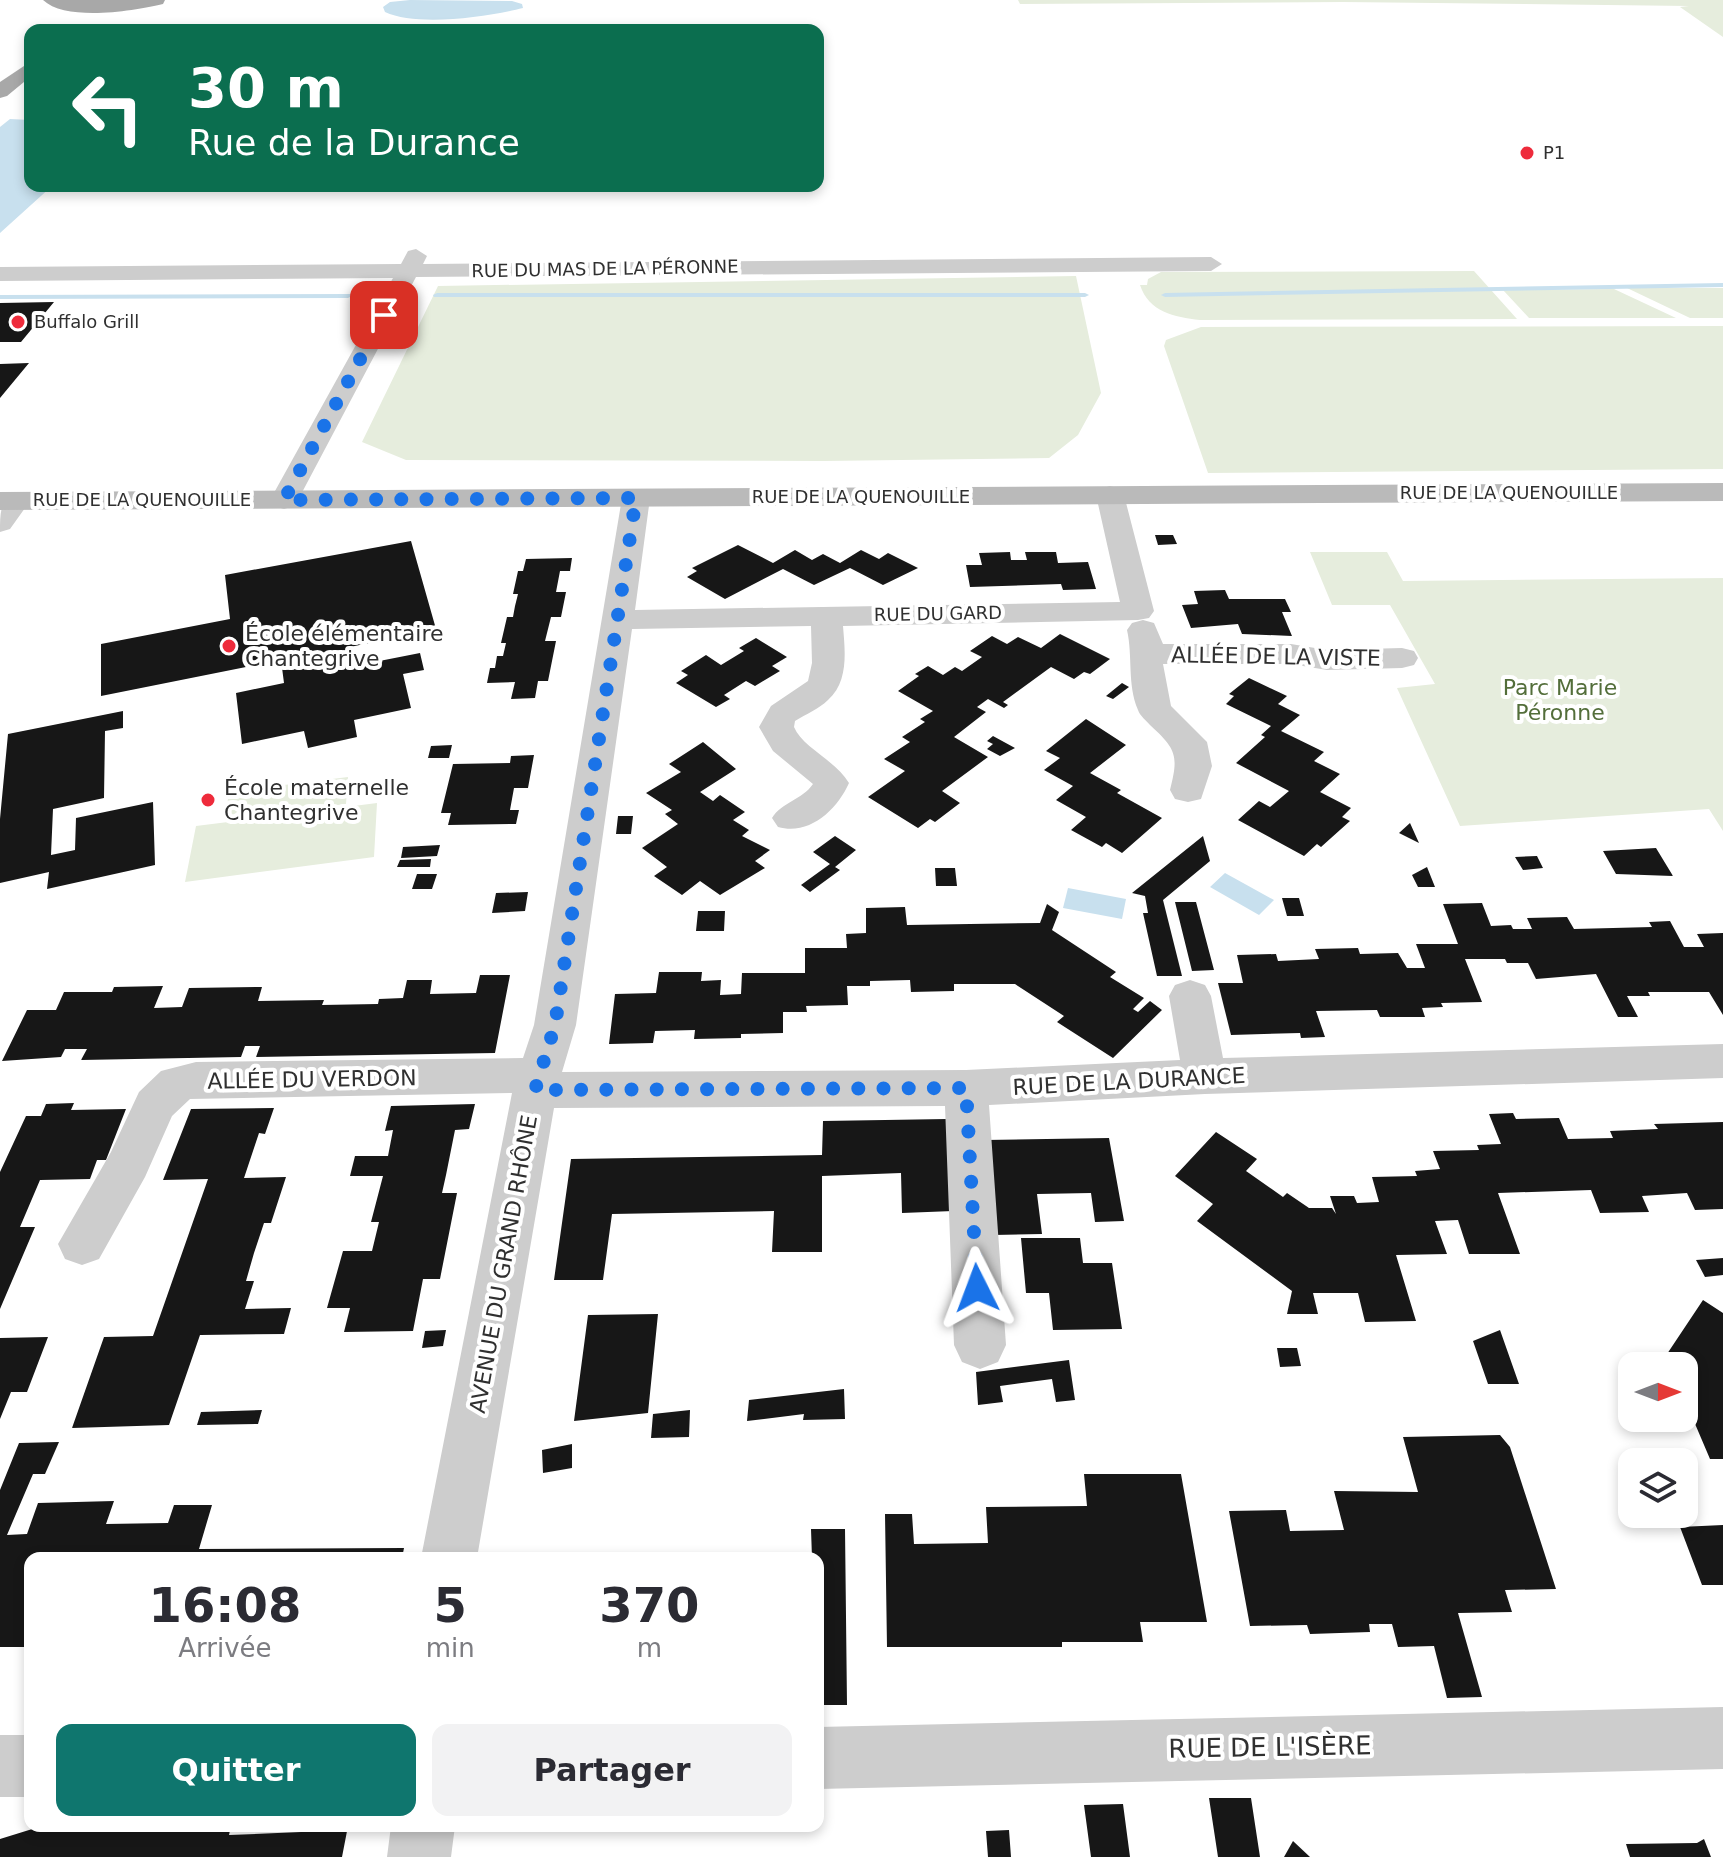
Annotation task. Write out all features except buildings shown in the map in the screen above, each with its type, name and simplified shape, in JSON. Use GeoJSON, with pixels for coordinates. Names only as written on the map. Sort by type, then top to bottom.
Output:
{"type":"FeatureCollection","features":[{"type":"Feature","properties":{"kind":"main road"},"geometry":{"type":"LineString","coordinates":[[58,2],[123,5],[157,0]]}},
{"type":"Feature","properties":{"kind":"main road"},"geometry":{"type":"LineString","coordinates":[[58,2],[72,15],[64,24]]}},
{"type":"Feature","properties":{"kind":"main road"},"geometry":{"type":"LineString","coordinates":[[94,21],[123,5]]}},
{"type":"Feature","properties":{"kind":"main road"},"geometry":{"type":"LineString","coordinates":[[0,72],[24,54]]}},
{"type":"Feature","properties":{"kind":"main road"},"geometry":{"type":"LineString","coordinates":[[0,92],[24,73]]}},
{"type":"Feature","properties":{"kind":"street","name":"RUE DU MAS DE LA PÉRONNE"},"geometry":{"type":"LineString","coordinates":[[0,261],[411,263],[1207,257]]}},
{"type":"Feature","properties":{"kind":"street","name":"RUE DU MAS DE LA PÉRONNE"},"geometry":{"type":"LineString","coordinates":[[0,274],[411,263]]}},
{"type":"Feature","properties":{"kind":"street"},"geometry":{"type":"LineString","coordinates":[[284,500],[411,263]]}},
{"type":"Feature","properties":{"kind":"street","name":"RUE DE LA QUENOUILLE"},"geometry":{"type":"LineString","coordinates":[[5,508],[284,500],[1723,492]]}},
{"type":"Feature","properties":{"kind":"street"},"geometry":{"type":"LineString","coordinates":[[1110,495],[1138,611]]}},
{"type":"Feature","properties":{"kind":"street","name":"AVENUE DU GRAND RHÔNE"},"geometry":{"type":"LineString","coordinates":[[450,1552],[536,1082],[555,1025],[636,498]]}},
{"type":"Feature","properties":{"kind":"street","name":"RUE DU GARD"},"geometry":{"type":"LineString","coordinates":[[618,620],[1138,611]]}},
{"type":"Feature","properties":{"kind":"street","name":"ALLÉE DE LA VISTE"},"geometry":{"type":"LineString","coordinates":[[1138,611],[1149,654],[1145,668],[1155,710],[1189,742],[1194,766],[1188,790]]}},
{"type":"Feature","properties":{"kind":"street"},"geometry":{"type":"LineString","coordinates":[[791,818],[810,809],[826,796],[831,783],[824,771],[795,752],[778,734],[777,723],[784,712],[819,691],[828,672],[827,615]]}},
{"type":"Feature","properties":{"kind":"street","name":"ALLÉE DE LA VISTE"},"geometry":{"type":"LineString","coordinates":[[1149,654],[1291,654],[1327,660],[1402,658]]}},
{"type":"Feature","properties":{"kind":"street"},"geometry":{"type":"LineString","coordinates":[[1190,996],[1205,1076]]}},
{"type":"Feature","properties":{"kind":"street","name":"RUE DE LA DURANCE"},"geometry":{"type":"LineString","coordinates":[[536,1082],[966,1088],[1205,1076],[1723,1061]]}},
{"type":"Feature","properties":{"kind":"street","name":"ALLÉE DU VERDON"},"geometry":{"type":"LineString","coordinates":[[82,1244],[129,1163],[155,1105],[177,1084],[196,1080],[536,1082]]}},
{"type":"Feature","properties":{"kind":"street"},"geometry":{"type":"LineString","coordinates":[[966,1088],[980,1345]]}},
{"type":"Feature","properties":{"kind":"street","name":"RUE DE L'ISÈRE"},"geometry":{"type":"LineString","coordinates":[[824,1758],[1723,1738]]}},
{"type":"Feature","properties":{"kind":"street"},"geometry":{"type":"LineString","coordinates":[[0,1766],[24,1766]]}},
{"type":"Feature","properties":{"kind":"street"},"geometry":{"type":"LineString","coordinates":[[419,1857],[422,1832]]}},
{"type":"Feature","properties":{"kind":"green space"},"geometry":{"type":"Polygon","coordinates":[[[1018,0],[1723,0],[1723,37],[1680,7],[1689,6],[1343,2],[1020,4],[1018,0]]]}},
{"type":"Feature","properties":{"kind":"green space"},"geometry":{"type":"Polygon","coordinates":[[[1474,271],[1517,319],[1200,320],[1164,312],[1150,301],[1140,285],[1147,285],[1148,279],[1161,272],[1474,271]]]}},
{"type":"Feature","properties":{"kind":"green space"},"geometry":{"type":"Polygon","coordinates":[[[1076,276],[1101,393],[1078,435],[1049,458],[406,460],[362,442],[438,286],[1076,276]]]}},
{"type":"Feature","properties":{"kind":"green space"},"geometry":{"type":"Polygon","coordinates":[[[1627,288],[1723,288],[1723,318],[1690,318],[1627,288]]]}},
{"type":"Feature","properties":{"kind":"green space"},"geometry":{"type":"Polygon","coordinates":[[[1614,289],[1676,318],[1529,318],[1503,290],[1614,289]]]}},
{"type":"Feature","properties":{"kind":"green space"},"geometry":{"type":"Polygon","coordinates":[[[1723,326],[1723,469],[1208,473],[1164,346],[1166,340],[1201,327],[1723,326]]]}},
{"type":"Feature","properties":{"kind":"green space","name":"Parc Marie Péronne"},"geometry":{"type":"Polygon","coordinates":[[[1310,552],[1387,552],[1403,581],[1723,578],[1723,831],[1709,809],[1460,826],[1397,688],[1435,684],[1390,605],[1332,605],[1310,552]]]}},
{"type":"Feature","properties":{"kind":"green space"},"geometry":{"type":"Polygon","coordinates":[[[348,777],[346,804],[225,819],[229,792],[348,777]]]}},
{"type":"Feature","properties":{"kind":"green space"},"geometry":{"type":"Polygon","coordinates":[[[377,803],[374,857],[185,882],[196,826],[377,803]]]}},
{"type":"Feature","properties":{"kind":"water"},"geometry":{"type":"Polygon","coordinates":[[[512,1],[522,4],[523,8],[491,15],[433,20],[399,17],[385,12],[383,7],[390,2],[512,1]]]}},
{"type":"Feature","properties":{"kind":"water"},"geometry":{"type":"Polygon","coordinates":[[[10,119],[24,120],[24,192],[45,192],[0,233],[0,127],[10,119]]]}},
{"type":"Feature","properties":{"kind":"water"},"geometry":{"type":"Polygon","coordinates":[[[1225,873],[1274,900],[1259,915],[1210,887],[1225,873]]]}},
{"type":"Feature","properties":{"kind":"water"},"geometry":{"type":"Polygon","coordinates":[[[1068,888],[1126,899],[1122,919],[1063,908],[1068,888]]]}},
{"type":"Feature","properties":{"kind":"waterway"},"geometry":{"type":"LineString","coordinates":[[1165,295],[1723,285]]}},
{"type":"Feature","properties":{"kind":"waterway"},"geometry":{"type":"LineString","coordinates":[[437,295],[1085,295]]}},
{"type":"Feature","properties":{"kind":"waterway"},"geometry":{"type":"LineString","coordinates":[[0,297],[348,296]]}},
{"type":"Feature","properties":{"kind":"place","name":"P1"},"geometry":{"type":"Point","coordinates":[1527,153]}},
{"type":"Feature","properties":{"kind":"place","name":"Buffalo Grill"},"geometry":{"type":"Point","coordinates":[18,322]}},
{"type":"Feature","properties":{"kind":"place","name":"École élémentaire Chantegrive"},"geometry":{"type":"Point","coordinates":[229,646]}},
{"type":"Feature","properties":{"kind":"place","name":"École maternelle Chantegrive"},"geometry":{"type":"Point","coordinates":[208,800]}},
{"type":"Feature","properties":{"kind":"route"},"geometry":{"type":"LineString","coordinates":[[384,315],[284,500],[636,498],[555,1025],[535,1090],[966,1088],[977,1288]]}}]}
